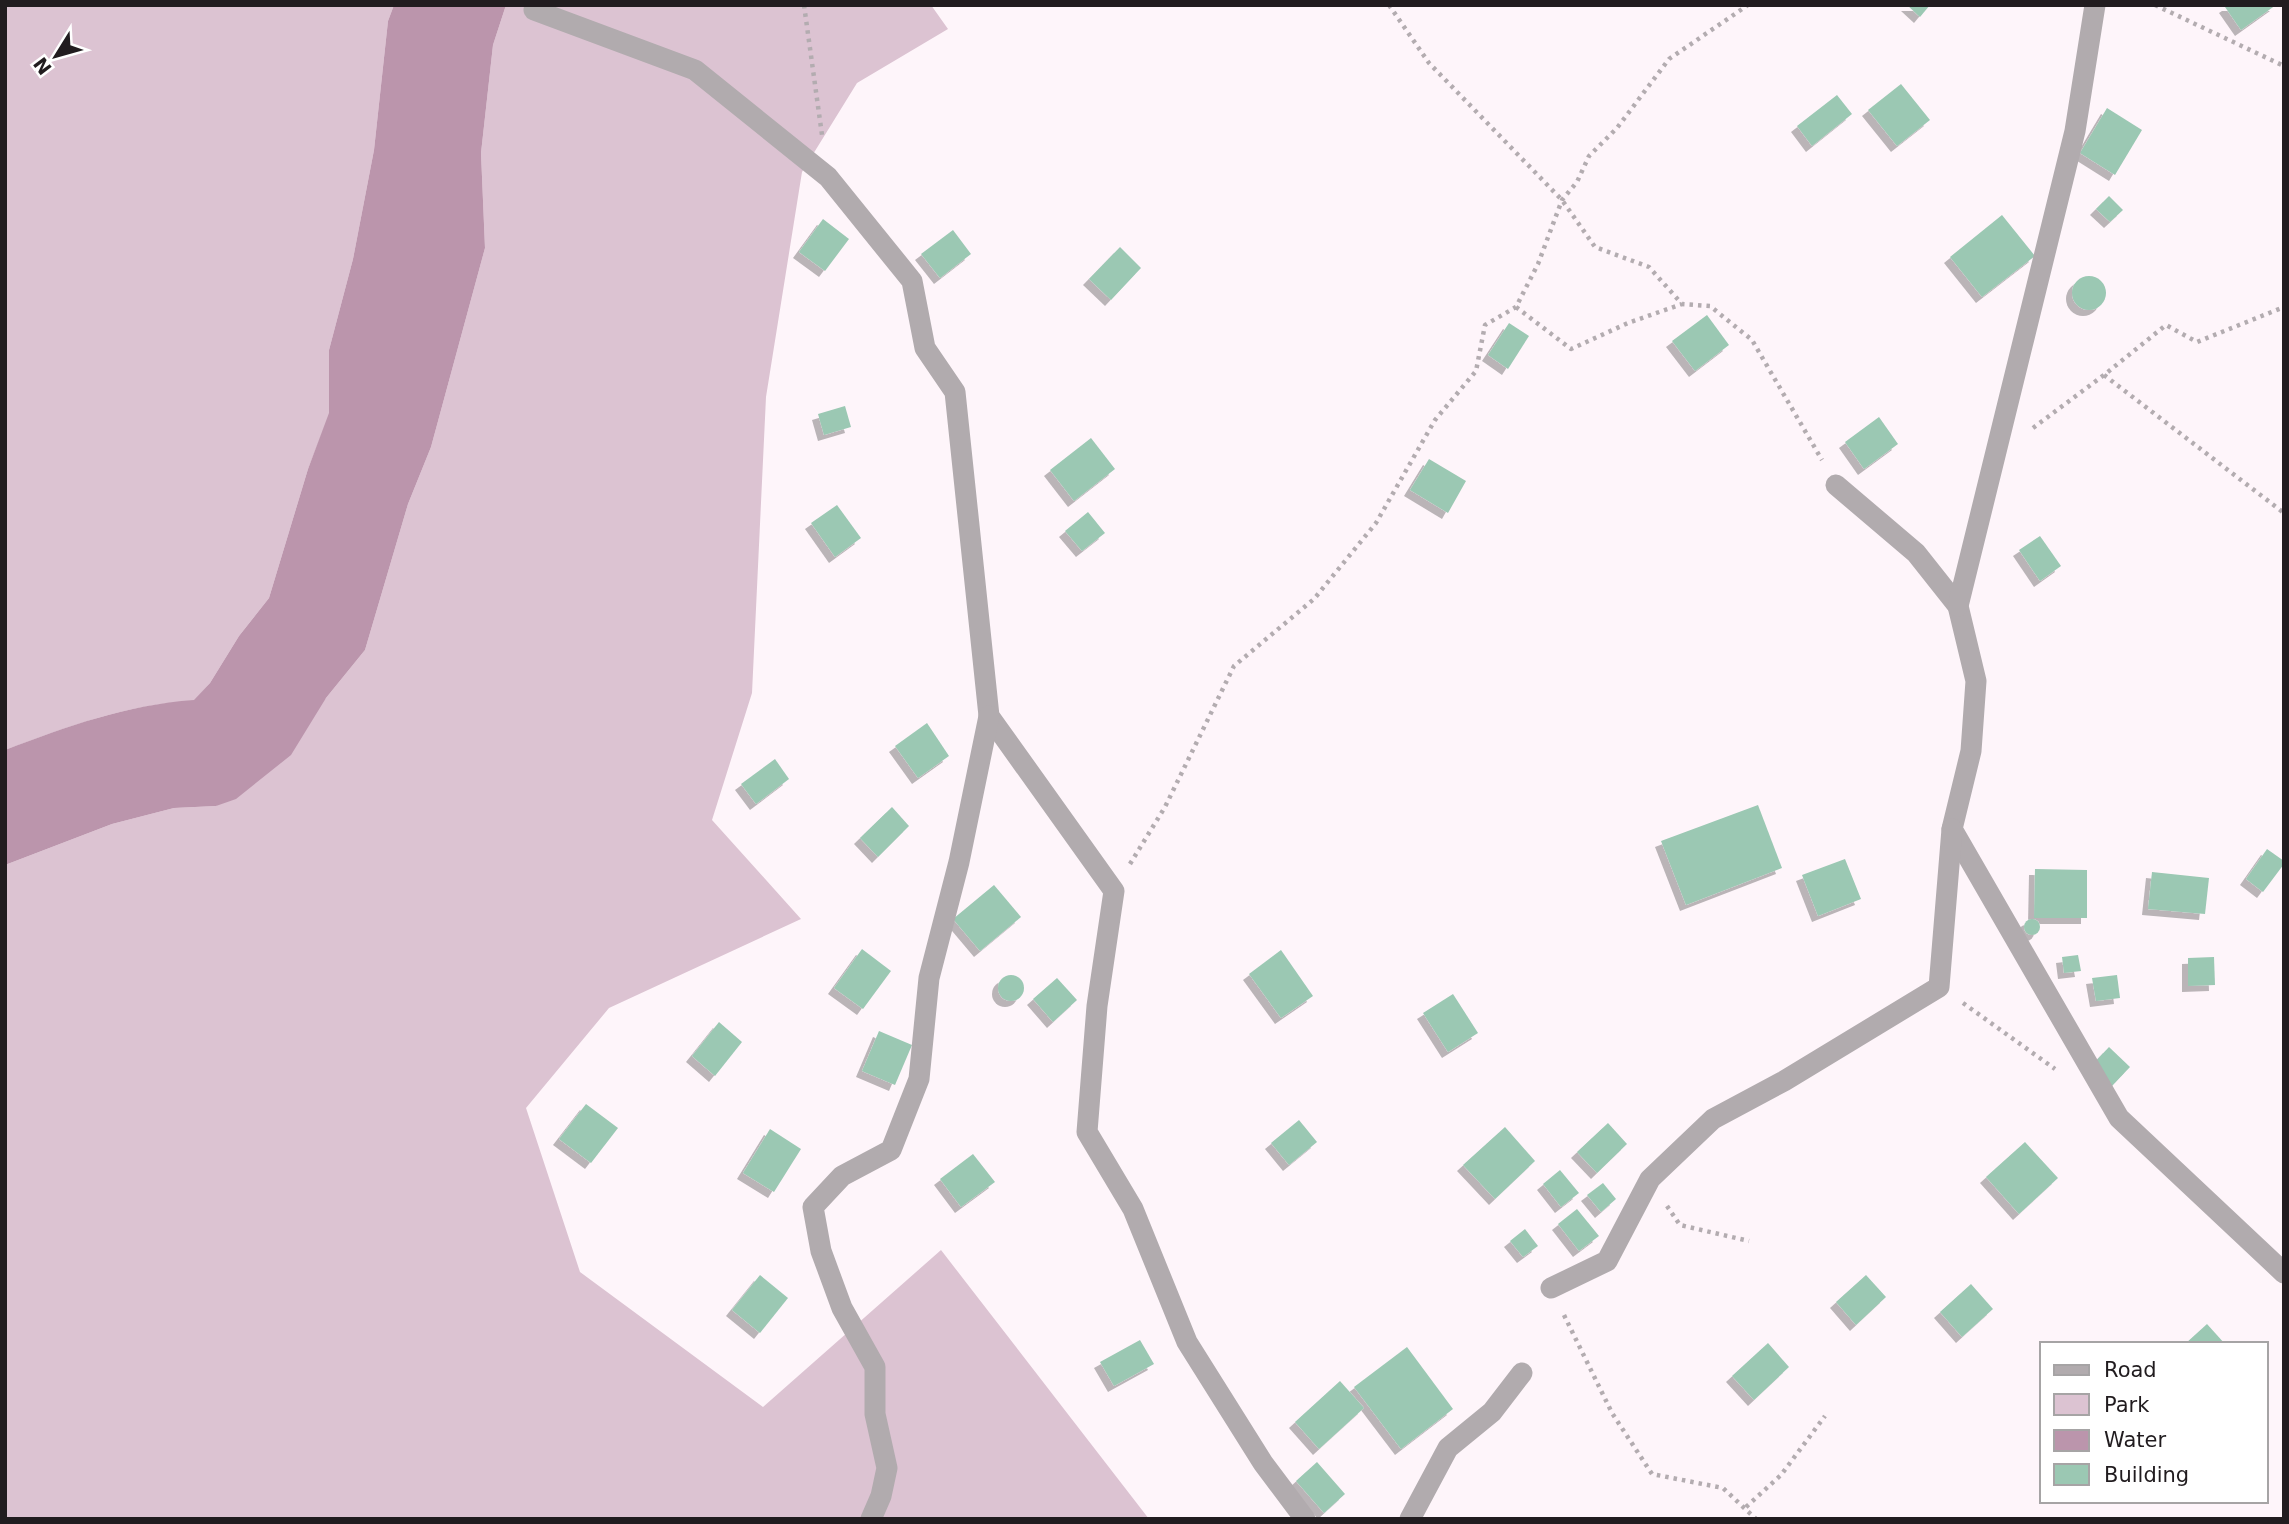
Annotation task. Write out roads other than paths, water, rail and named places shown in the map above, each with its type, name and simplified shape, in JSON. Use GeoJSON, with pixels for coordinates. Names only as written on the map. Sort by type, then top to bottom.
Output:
{"type":"FeatureCollection","features":[{"type":"Feature","properties":{"kind":"street"},"geometry":{"type":"LineString","coordinates":[[1958,606],[2075,131],[2095,5]]}},
{"type":"Feature","properties":{"kind":"street"},"geometry":{"type":"LineString","coordinates":[[534,10],[695,70],[828,177],[912,281],[925,348],[955,392],[989,716],[959,862],[929,978],[919,1079],[891,1150],[842,1176],[813,1207],[821,1251],[842,1308],[875,1367],[875,1414],[887,1468],[881,1496],[871,1519]]}},
{"type":"Feature","properties":{"kind":"street"},"geometry":{"type":"LineString","coordinates":[[1551,1288],[1607,1261],[1650,1179],[1713,1119],[1784,1081],[1939,987],[1952,829],[1971,751],[1976,681],[1958,606],[1916,554],[1836,485]]}},
{"type":"Feature","properties":{"kind":"street"},"geometry":{"type":"LineString","coordinates":[[989,716],[1114,891],[1097,1006],[1087,1132],[1133,1209],[1188,1342],[1263,1463],[1305,1519]]}},
{"type":"Feature","properties":{"kind":"street"},"geometry":{"type":"LineString","coordinates":[[1952,829],[2119,1118],[2284,1273]]}},
{"type":"Feature","properties":{"kind":"street"},"geometry":{"type":"LineString","coordinates":[[1410,1519],[1448,1448],[1492,1412],[1522,1373]]}},
{"type":"Feature","properties":{"kind":"water"},"geometry":{"type":"Polygon","coordinates":[[[394,5],[506,5],[493,45],[481,153],[485,248],[431,447],[408,504],[365,650],[326,698],[291,755],[236,799],[216,806],[174,808],[112,824],[5,865],[5,750],[121,712],[194,700],[210,683],[239,636],[269,598],[308,469],[329,413],[329,350],[353,259],[374,150],[388,21],[394,5]]]}}]}
